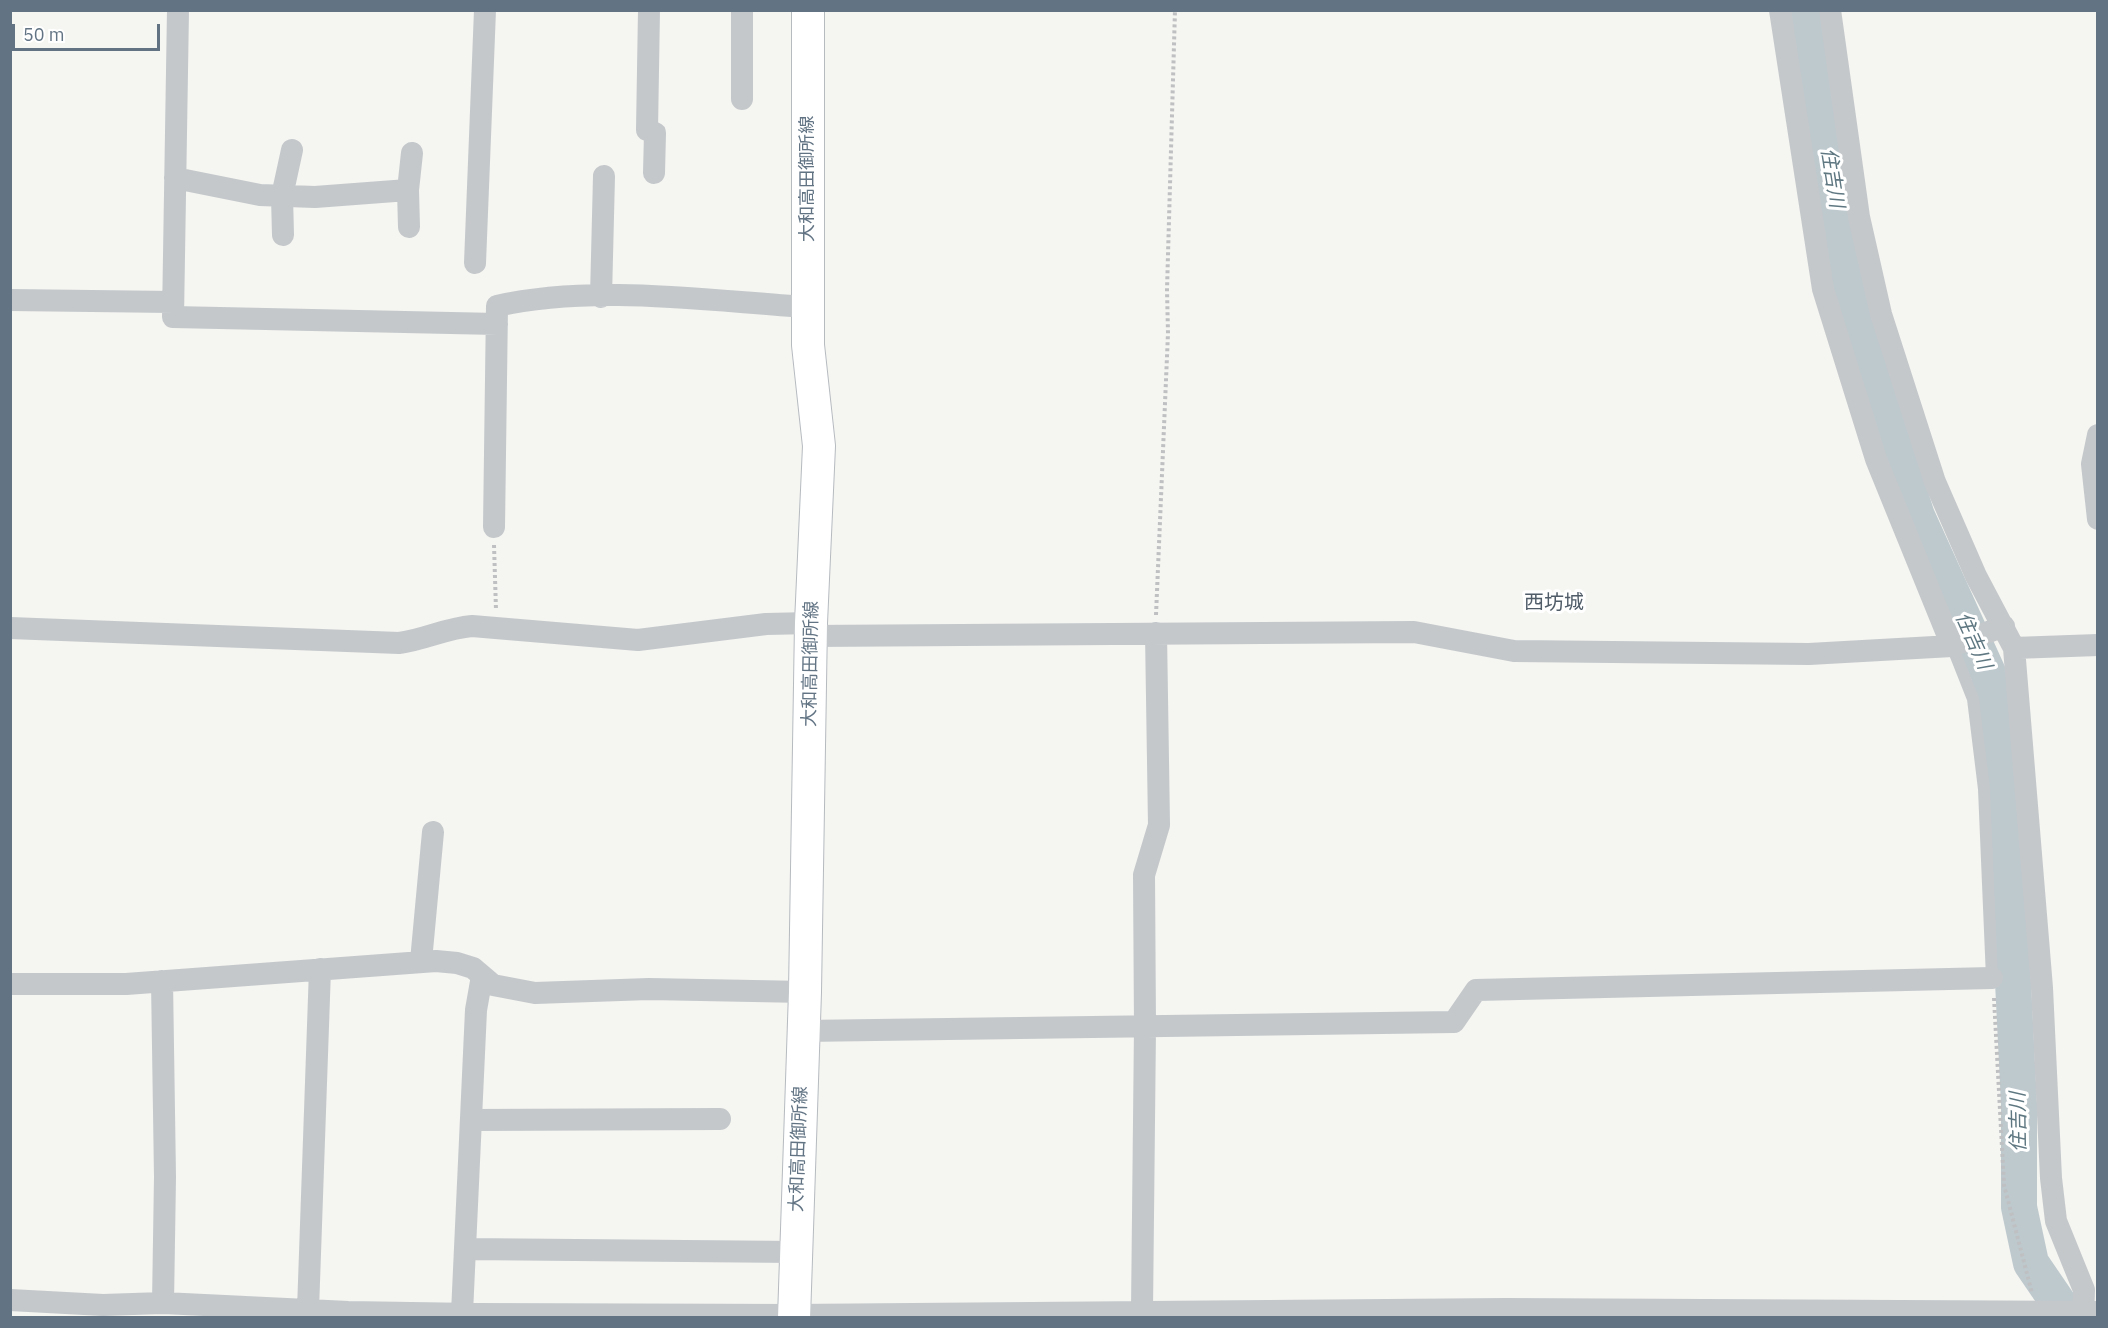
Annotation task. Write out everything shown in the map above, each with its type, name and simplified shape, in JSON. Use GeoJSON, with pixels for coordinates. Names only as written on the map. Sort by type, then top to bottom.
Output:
{"type":"FeatureCollection","features":[{"type":"Feature","properties":{"kind":"main road","name":"大和高田御所線"},"geometry":{"type":"LineString","coordinates":[[794,1316],[805,992],[811,630],[819,446],[810,375],[807,307],[808,10]]}},
{"type":"Feature","properties":{"kind":"street"},"geometry":{"type":"LineString","coordinates":[[178,10],[173,317],[497,324]]}},
{"type":"Feature","properties":{"kind":"street"},"geometry":{"type":"LineString","coordinates":[[474,263],[485,10]]}},
{"type":"Feature","properties":{"kind":"street"},"geometry":{"type":"LineString","coordinates":[[649,10],[647,130],[656,133],[654,174]]}},
{"type":"Feature","properties":{"kind":"street"},"geometry":{"type":"LineString","coordinates":[[742,10],[742,99]]}},
{"type":"Feature","properties":{"kind":"street"},"geometry":{"type":"LineString","coordinates":[[1780,10],[1823,289],[1876,459],[1952,646]]}},
{"type":"Feature","properties":{"kind":"street"},"geometry":{"type":"LineString","coordinates":[[10,1300],[103,1311],[163,1304],[470,1315],[794,1316],[1142,1310],[1858,1314],[2036,1310],[2088,1314],[2084,1290],[2056,1221],[2042,988],[2014,648],[1977,576],[1935,482],[1881,314],[1859,217],[1830,10]]}},
{"type":"Feature","properties":{"kind":"street"},"geometry":{"type":"LineString","coordinates":[[283,235],[282,196],[292,150]]}},
{"type":"Feature","properties":{"kind":"street"},"geometry":{"type":"LineString","coordinates":[[409,227],[408,190],[412,153]]}},
{"type":"Feature","properties":{"kind":"street"},"geometry":{"type":"LineString","coordinates":[[601,297],[604,176]]}},
{"type":"Feature","properties":{"kind":"street"},"geometry":{"type":"LineString","coordinates":[[175,178],[260,195],[315,197],[408,190]]}},
{"type":"Feature","properties":{"kind":"street"},"geometry":{"type":"LineString","coordinates":[[494,527],[497,306],[557,297],[601,297],[807,307]]}},
{"type":"Feature","properties":{"kind":"street"},"geometry":{"type":"LineString","coordinates":[[10,300],[173,302]]}},
{"type":"Feature","properties":{"kind":"street"},"geometry":{"type":"LineString","coordinates":[[2097,435],[2092,464],[2097,519]]}},
{"type":"Feature","properties":{"kind":"street"},"geometry":{"type":"LineString","coordinates":[[10,628],[399,643],[420,640],[453,628],[638,640],[766,624],[811,630],[1156,633],[1414,632],[1514,651],[1809,654],[1952,646],[2004,626]]}},
{"type":"Feature","properties":{"kind":"street"},"geometry":{"type":"LineString","coordinates":[[1142,1310],[1144,875],[1159,825],[1156,633]]}},
{"type":"Feature","properties":{"kind":"street"},"geometry":{"type":"LineString","coordinates":[[2014,648],[2097,645]]}},
{"type":"Feature","properties":{"kind":"street"},"geometry":{"type":"LineString","coordinates":[[421,961],[434,832]]}},
{"type":"Feature","properties":{"kind":"street"},"geometry":{"type":"LineString","coordinates":[[10,984],[92,985],[421,961],[457,963],[473,968],[493,985],[535,993],[649,989],[805,992]]}},
{"type":"Feature","properties":{"kind":"street"},"geometry":{"type":"LineString","coordinates":[[308,1310],[320,969]]}},
{"type":"Feature","properties":{"kind":"street"},"geometry":{"type":"LineString","coordinates":[[470,1315],[465,1249],[476,1010],[482,976]]}},
{"type":"Feature","properties":{"kind":"street"},"geometry":{"type":"LineString","coordinates":[[803,1031],[1454,1022],[1476,990],[1992,978]]}},
{"type":"Feature","properties":{"kind":"street"},"geometry":{"type":"LineString","coordinates":[[162,981],[165,1132],[163,1304]]}},
{"type":"Feature","properties":{"kind":"street"},"geometry":{"type":"LineString","coordinates":[[471,1120],[720,1119]]}},
{"type":"Feature","properties":{"kind":"street"},"geometry":{"type":"LineString","coordinates":[[465,1249],[796,1252]]}},
{"type":"Feature","properties":{"kind":"lane"},"geometry":{"type":"LineString","coordinates":[[1952,646],[1973,699],[1982,766],[1992,978]]}},
{"type":"Feature","properties":{"kind":"path"},"geometry":{"type":"LineString","coordinates":[[1156,633],[1168,333],[1167,290],[1175,10]]}},
{"type":"Feature","properties":{"kind":"path"},"geometry":{"type":"LineString","coordinates":[[494,527],[496,629]]}},
{"type":"Feature","properties":{"kind":"path"},"geometry":{"type":"LineString","coordinates":[[1992,978],[2004,1185],[2036,1310]]}},
{"type":"Feature","properties":{"kind":"waterway","name":"住吉川"},"geometry":{"type":"LineString","coordinates":[[1805,10],[1822,109],[1841,253],[1852,307],[1917,516],[1989,675],[2003,777],[2019,1104],[2019,1207],[2031,1263],[2059,1304],[2063,1318]]}},
{"type":"Feature","properties":{"kind":"district","name":"西坊城"},"geometry":{"type":"Point","coordinates":[1554,603]}}]}
